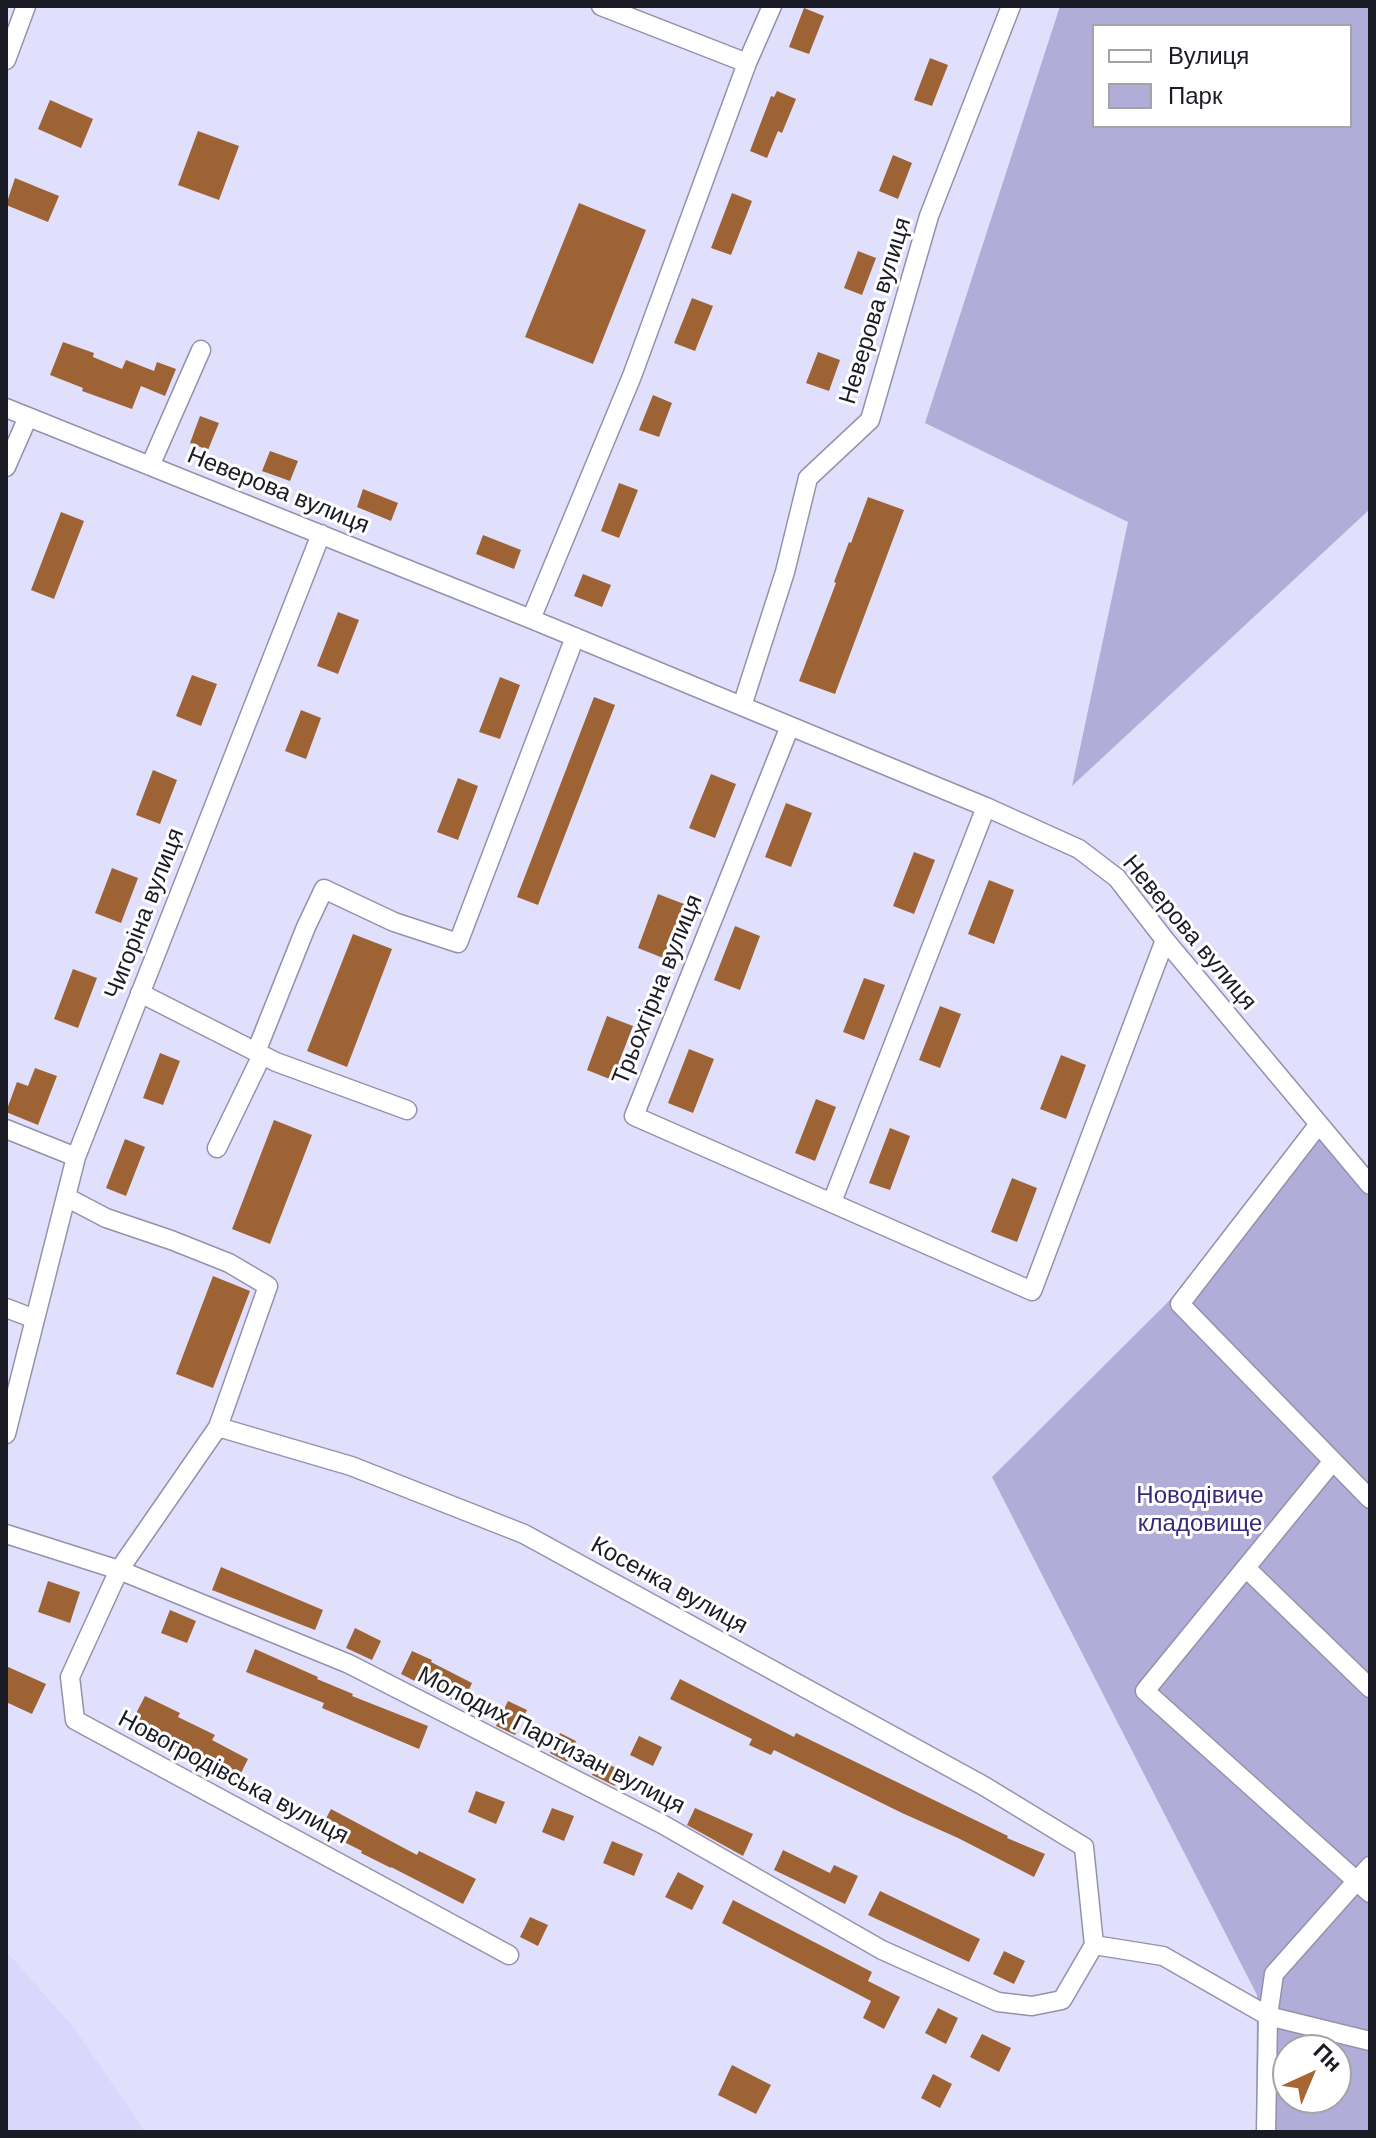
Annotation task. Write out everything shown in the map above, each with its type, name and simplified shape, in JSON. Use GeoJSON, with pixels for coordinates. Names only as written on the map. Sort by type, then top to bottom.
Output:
{"type":"FeatureCollection","features":[{"type":"Feature","properties":{"kind":"street"},"geometry":{"type":"LineString","coordinates":[[7,52],[26,6]]}},
{"type":"Feature","properties":{"kind":"street"},"geometry":{"type":"LineString","coordinates":[[601,6],[747,63]]}},
{"type":"Feature","properties":{"kind":"street"},"geometry":{"type":"LineString","coordinates":[[531,619],[632,376],[747,63],[772,6]]}},
{"type":"Feature","properties":{"kind":"street","name":"Неверова вулиця"},"geometry":{"type":"LineString","coordinates":[[742,706],[785,572],[808,478],[870,420],[929,216],[1011,6]]}},
{"type":"Feature","properties":{"kind":"street"},"geometry":{"type":"LineString","coordinates":[[150,466],[201,350]]}},
{"type":"Feature","properties":{"kind":"street","name":"Неверова вулиця"},"geometry":{"type":"LineString","coordinates":[[6,408],[575,637],[986,807],[1079,849],[1117,878],[1370,1185]]}},
{"type":"Feature","properties":{"kind":"street"},"geometry":{"type":"LineString","coordinates":[[6,467],[28,417]]}},
{"type":"Feature","properties":{"kind":"street","name":"Чигоріна вулиця"},"geometry":{"type":"LineString","coordinates":[[6,1434],[76,1157],[321,534]]}},
{"type":"Feature","properties":{"kind":"street"},"geometry":{"type":"LineString","coordinates":[[217,1148],[259,1053],[306,927],[324,889],[394,922],[458,943],[575,637]]}},
{"type":"Feature","properties":{"kind":"street","name":"Трьохгірна вулиця"},"geometry":{"type":"LineString","coordinates":[[790,726],[634,1116],[1032,1291],[1165,940]]}},
{"type":"Feature","properties":{"kind":"street"},"geometry":{"type":"LineString","coordinates":[[832,1202],[986,807]]}},
{"type":"Feature","properties":{"kind":"street"},"geometry":{"type":"LineString","coordinates":[[140,993],[276,1062],[407,1110]]}},
{"type":"Feature","properties":{"kind":"street"},"geometry":{"type":"LineString","coordinates":[[1319,1124],[1180,1304],[1370,1499]]}},
{"type":"Feature","properties":{"kind":"street"},"geometry":{"type":"LineString","coordinates":[[6,1129],[76,1157]]}},
{"type":"Feature","properties":{"kind":"street"},"geometry":{"type":"LineString","coordinates":[[66,1197],[106,1218],[229,1263],[268,1286],[218,1427],[119,1570]]}},
{"type":"Feature","properties":{"kind":"street"},"geometry":{"type":"LineString","coordinates":[[6,1308],[35,1319]]}},
{"type":"Feature","properties":{"kind":"street","name":"Косенка вулиця"},"geometry":{"type":"LineString","coordinates":[[218,1427],[351,1466],[524,1534],[984,1786],[1084,1847],[1094,1945]]}},
{"type":"Feature","properties":{"kind":"street"},"geometry":{"type":"LineString","coordinates":[[1333,1461],[1145,1691],[1363,1887]]}},
{"type":"Feature","properties":{"kind":"street","name":"Молодих Партизан вулиця"},"geometry":{"type":"LineString","coordinates":[[6,1534],[119,1570],[349,1664],[662,1824],[882,1950],[998,2002],[1032,2006],[1062,2000],[1094,1945]]}},
{"type":"Feature","properties":{"kind":"street"},"geometry":{"type":"LineString","coordinates":[[1246,1568],[1370,1688]]}},
{"type":"Feature","properties":{"kind":"street","name":"Новогродівська вулиця"},"geometry":{"type":"LineString","coordinates":[[119,1570],[70,1677],[75,1720],[509,1955]]}},
{"type":"Feature","properties":{"kind":"street"},"geometry":{"type":"LineString","coordinates":[[1266,2132],[1268,2016],[1274,1974],[1363,1887],[1370,1866]]}},
{"type":"Feature","properties":{"kind":"street"},"geometry":{"type":"LineString","coordinates":[[1094,1945],[1163,1956],[1268,2016],[1370,2041]]}},
{"type":"Feature","properties":{"kind":"shaded area"},"geometry":{"type":"Polygon","coordinates":[[[6,1951],[75,2029],[145,2132],[6,2132],[6,1951]]]}},
{"type":"Feature","properties":{"kind":"green space"},"geometry":{"type":"Polygon","coordinates":[[[1060,6],[1370,6],[1370,509],[1072,786],[1128,522],[925,423],[1060,6]]]}},
{"type":"Feature","properties":{"kind":"green space","name":"Новодівиче кладовище"},"geometry":{"type":"Polygon","coordinates":[[[1320,1138],[1370,1198],[1370,2132],[1256,2132],[1257,1995],[992,1477],[1166,1304],[1320,1138]]]}},
{"type":"Feature","properties":{"kind":"building"},"geometry":{"type":"Polygon","coordinates":[[[804,8],[824,16],[809,54],[789,47],[804,8]]]}},
{"type":"Feature","properties":{"kind":"building"},"geometry":{"type":"Polygon","coordinates":[[[930,58],[948,65],[932,106],[914,100],[930,58]]]}},
{"type":"Feature","properties":{"kind":"building"},"geometry":{"type":"Polygon","coordinates":[[[777,91],[796,99],[782,133],[778,131],[767,158],[750,151],[771,96],[774,97],[777,91]]]}},
{"type":"Feature","properties":{"kind":"building"},"geometry":{"type":"Polygon","coordinates":[[[50,100],[93,119],[81,148],[38,129],[50,100]]]}},
{"type":"Feature","properties":{"kind":"building"},"geometry":{"type":"Polygon","coordinates":[[[198,131],[239,146],[219,200],[178,185],[198,131]]]}},
{"type":"Feature","properties":{"kind":"building"},"geometry":{"type":"Polygon","coordinates":[[[893,155],[912,163],[898,199],[879,191],[893,155]]]}},
{"type":"Feature","properties":{"kind":"building"},"geometry":{"type":"Polygon","coordinates":[[[15,178],[59,196],[48,222],[6,205],[15,178]]]}},
{"type":"Feature","properties":{"kind":"building"},"geometry":{"type":"Polygon","coordinates":[[[732,193],[752,201],[731,255],[711,248],[732,193]]]}},
{"type":"Feature","properties":{"kind":"building"},"geometry":{"type":"Polygon","coordinates":[[[579,203],[646,230],[593,364],[525,337],[579,203]]]}},
{"type":"Feature","properties":{"kind":"building"},"geometry":{"type":"Polygon","coordinates":[[[858,251],[876,258],[862,295],[844,288],[858,251]]]}},
{"type":"Feature","properties":{"kind":"building"},"geometry":{"type":"Polygon","coordinates":[[[692,298],[713,306],[695,351],[674,343],[692,298]]]}},
{"type":"Feature","properties":{"kind":"building"},"geometry":{"type":"Polygon","coordinates":[[[63,342],[94,353],[93,357],[122,369],[126,360],[154,371],[157,362],[176,369],[165,396],[141,386],[132,409],[82,391],[83,388],[50,375],[63,342]]]}},
{"type":"Feature","properties":{"kind":"building"},"geometry":{"type":"Polygon","coordinates":[[[818,352],[840,360],[829,391],[806,383],[818,352]]]}},
{"type":"Feature","properties":{"kind":"building"},"geometry":{"type":"Polygon","coordinates":[[[653,395],[672,403],[659,437],[639,430],[653,395]]]}},
{"type":"Feature","properties":{"kind":"building"},"geometry":{"type":"Polygon","coordinates":[[[200,416],[219,423],[208,450],[190,443],[200,416]]]}},
{"type":"Feature","properties":{"kind":"building"},"geometry":{"type":"Polygon","coordinates":[[[270,451],[298,461],[290,481],[262,471],[270,451]]]}},
{"type":"Feature","properties":{"kind":"building"},"geometry":{"type":"Polygon","coordinates":[[[619,483],[638,490],[619,538],[601,531],[619,483]]]}},
{"type":"Feature","properties":{"kind":"building"},"geometry":{"type":"Polygon","coordinates":[[[363,489],[398,503],[391,521],[357,507],[363,489]]]}},
{"type":"Feature","properties":{"kind":"building"},"geometry":{"type":"Polygon","coordinates":[[[868,497],[904,510],[835,694],[799,681],[868,497]]]}},
{"type":"Feature","properties":{"kind":"building"},"geometry":{"type":"Polygon","coordinates":[[[61,512],[84,521],[54,599],[31,590],[61,512]]]}},
{"type":"Feature","properties":{"kind":"building"},"geometry":{"type":"Polygon","coordinates":[[[483,535],[521,550],[514,569],[476,554],[483,535]]]}},
{"type":"Feature","properties":{"kind":"building"},"geometry":{"type":"Polygon","coordinates":[[[583,574],[611,585],[602,607],[574,596],[583,574]]]}},
{"type":"Feature","properties":{"kind":"building"},"geometry":{"type":"Polygon","coordinates":[[[338,612],[359,620],[338,674],[317,666],[338,612]]]}},
{"type":"Feature","properties":{"kind":"building"},"geometry":{"type":"Polygon","coordinates":[[[192,675],[217,684],[201,726],[176,716],[192,675]]]}},
{"type":"Feature","properties":{"kind":"building"},"geometry":{"type":"Polygon","coordinates":[[[500,677],[520,685],[500,739],[479,732],[500,677]]]}},
{"type":"Feature","properties":{"kind":"building"},"geometry":{"type":"Polygon","coordinates":[[[594,697],[615,705],[538,905],[517,897],[594,697]]]}},
{"type":"Feature","properties":{"kind":"building"},"geometry":{"type":"Polygon","coordinates":[[[301,710],[321,718],[306,759],[285,751],[301,710]]]}},
{"type":"Feature","properties":{"kind":"building"},"geometry":{"type":"Polygon","coordinates":[[[153,770],[177,780],[160,824],[136,815],[153,770]]]}},
{"type":"Feature","properties":{"kind":"building"},"geometry":{"type":"Polygon","coordinates":[[[711,774],[736,784],[715,838],[689,828],[711,774]]]}},
{"type":"Feature","properties":{"kind":"building"},"geometry":{"type":"Polygon","coordinates":[[[458,778],[478,786],[458,840],[437,832],[458,778]]]}},
{"type":"Feature","properties":{"kind":"building"},"geometry":{"type":"Polygon","coordinates":[[[786,803],[812,813],[791,867],[765,857],[786,803]]]}},
{"type":"Feature","properties":{"kind":"building"},"geometry":{"type":"Polygon","coordinates":[[[914,852],[935,860],[914,914],[893,906],[914,852]]]}},
{"type":"Feature","properties":{"kind":"building"},"geometry":{"type":"Polygon","coordinates":[[[112,868],[138,878],[121,923],[95,913],[112,868]]]}},
{"type":"Feature","properties":{"kind":"building"},"geometry":{"type":"Polygon","coordinates":[[[989,880],[1014,890],[994,944],[968,934],[989,880]]]}},
{"type":"Feature","properties":{"kind":"building"},"geometry":{"type":"Polygon","coordinates":[[[658,894],[684,904],[663,958],[638,948],[658,894]]]}},
{"type":"Feature","properties":{"kind":"building"},"geometry":{"type":"Polygon","coordinates":[[[735,926],[760,936],[740,990],[714,980],[735,926]]]}},
{"type":"Feature","properties":{"kind":"building"},"geometry":{"type":"Polygon","coordinates":[[[353,934],[392,949],[347,1067],[307,1051],[353,934]]]}},
{"type":"Feature","properties":{"kind":"building"},"geometry":{"type":"Polygon","coordinates":[[[73,969],[97,978],[78,1028],[54,1019],[73,969]]]}},
{"type":"Feature","properties":{"kind":"building"},"geometry":{"type":"Polygon","coordinates":[[[864,978],[885,985],[864,1040],[843,1032],[864,978]]]}},
{"type":"Feature","properties":{"kind":"building"},"geometry":{"type":"Polygon","coordinates":[[[940,1006],[961,1014],[940,1068],[919,1060],[940,1006]]]}},
{"type":"Feature","properties":{"kind":"building"},"geometry":{"type":"Polygon","coordinates":[[[607,1016],[633,1026],[612,1080],[587,1070],[607,1016]]]}},
{"type":"Feature","properties":{"kind":"building"},"geometry":{"type":"Polygon","coordinates":[[[689,1049],[714,1059],[693,1113],[668,1103],[689,1049]]]}},
{"type":"Feature","properties":{"kind":"building"},"geometry":{"type":"Polygon","coordinates":[[[160,1053],[180,1061],[163,1105],[143,1098],[160,1053]]]}},
{"type":"Feature","properties":{"kind":"building"},"geometry":{"type":"Polygon","coordinates":[[[1061,1055],[1086,1065],[1066,1119],[1040,1109],[1061,1055]]]}},
{"type":"Feature","properties":{"kind":"building"},"geometry":{"type":"Polygon","coordinates":[[[35,1068],[57,1076],[38,1125],[6,1112],[17,1082],[28,1086],[35,1068]]]}},
{"type":"Feature","properties":{"kind":"building"},"geometry":{"type":"Polygon","coordinates":[[[816,1099],[836,1107],[815,1161],[795,1153],[816,1099]]]}},
{"type":"Feature","properties":{"kind":"building"},"geometry":{"type":"Polygon","coordinates":[[[274,1120],[312,1135],[270,1244],[232,1229],[274,1120]]]}},
{"type":"Feature","properties":{"kind":"building"},"geometry":{"type":"Polygon","coordinates":[[[890,1128],[910,1136],[890,1190],[869,1183],[890,1128]]]}},
{"type":"Feature","properties":{"kind":"building"},"geometry":{"type":"Polygon","coordinates":[[[125,1139],[145,1147],[126,1196],[106,1188],[125,1139]]]}},
{"type":"Feature","properties":{"kind":"building"},"geometry":{"type":"Polygon","coordinates":[[[1012,1178],[1037,1188],[1017,1242],[991,1232],[1012,1178]]]}},
{"type":"Feature","properties":{"kind":"building"},"geometry":{"type":"Polygon","coordinates":[[[213,1276],[250,1291],[213,1388],[176,1374],[213,1276]]]}},
{"type":"Feature","properties":{"kind":"building"},"geometry":{"type":"Polygon","coordinates":[[[221,1567],[323,1610],[315,1630],[212,1590],[221,1567]]]}},
{"type":"Feature","properties":{"kind":"building"},"geometry":{"type":"Polygon","coordinates":[[[48,1581],[80,1592],[70,1623],[38,1612],[48,1581]]]}},
{"type":"Feature","properties":{"kind":"building"},"geometry":{"type":"Polygon","coordinates":[[[170,1610],[196,1621],[187,1643],[161,1633],[170,1610]]]}},
{"type":"Feature","properties":{"kind":"building"},"geometry":{"type":"Polygon","coordinates":[[[355,1628],[381,1641],[372,1660],[346,1648],[355,1628]]]}},
{"type":"Feature","properties":{"kind":"building"},"geometry":{"type":"Polygon","coordinates":[[[255,1649],[352,1696],[428,1726],[419,1749],[322,1708],[324,1703],[246,1672],[255,1649]]]}},
{"type":"Feature","properties":{"kind":"building"},"geometry":{"type":"Polygon","coordinates":[[[412,1651],[472,1683],[462,1705],[401,1674],[412,1651]]]}},
{"type":"Feature","properties":{"kind":"building"},"geometry":{"type":"Polygon","coordinates":[[[6,1666],[46,1684],[32,1714],[6,1702],[6,1666]]]}},
{"type":"Feature","properties":{"kind":"building"},"geometry":{"type":"Polygon","coordinates":[[[680,1679],[794,1737],[796,1733],[1045,1854],[1034,1877],[774,1750],[771,1755],[749,1745],[752,1739],[670,1699],[680,1679]]]}},
{"type":"Feature","properties":{"kind":"building"},"geometry":{"type":"Polygon","coordinates":[[[145,1696],[180,1713],[178,1717],[215,1735],[212,1740],[248,1759],[237,1781],[130,1725],[145,1696]]]}},
{"type":"Feature","properties":{"kind":"building"},"geometry":{"type":"Polygon","coordinates":[[[508,1701],[527,1710],[515,1735],[496,1726],[508,1701]]]}},
{"type":"Feature","properties":{"kind":"building"},"geometry":{"type":"Polygon","coordinates":[[[560,1733],[576,1741],[567,1762],[550,1753],[560,1733]]]}},
{"type":"Feature","properties":{"kind":"building"},"geometry":{"type":"Polygon","coordinates":[[[639,1736],[662,1747],[653,1766],[630,1755],[639,1736]]]}},
{"type":"Feature","properties":{"kind":"building"},"geometry":{"type":"Polygon","coordinates":[[[600,1760],[622,1771],[615,1786],[592,1775],[600,1760]]]}},
{"type":"Feature","properties":{"kind":"building"},"geometry":{"type":"Polygon","coordinates":[[[476,1791],[505,1802],[496,1824],[468,1812],[476,1791]]]}},
{"type":"Feature","properties":{"kind":"building"},"geometry":{"type":"Polygon","coordinates":[[[552,1808],[574,1816],[564,1841],[542,1832],[552,1808]]]}},
{"type":"Feature","properties":{"kind":"building"},"geometry":{"type":"Polygon","coordinates":[[[695,1808],[753,1834],[743,1856],[687,1825],[695,1808]]]}},
{"type":"Feature","properties":{"kind":"building"},"geometry":{"type":"Polygon","coordinates":[[[331,1809],[417,1855],[419,1851],[476,1879],[463,1904],[320,1830],[331,1809]]]}},
{"type":"Feature","properties":{"kind":"building"},"geometry":{"type":"Polygon","coordinates":[[[612,1841],[643,1854],[634,1876],[603,1863],[612,1841]]]}},
{"type":"Feature","properties":{"kind":"building"},"geometry":{"type":"Polygon","coordinates":[[[783,1850],[830,1873],[834,1865],[858,1876],[845,1904],[774,1870],[783,1850]]]}},
{"type":"Feature","properties":{"kind":"building"},"geometry":{"type":"Polygon","coordinates":[[[678,1872],[704,1886],[692,1910],[665,1897],[678,1872]]]}},
{"type":"Feature","properties":{"kind":"building"},"geometry":{"type":"Polygon","coordinates":[[[880,1891],[980,1939],[969,1962],[868,1915],[880,1891]]]}},
{"type":"Feature","properties":{"kind":"building"},"geometry":{"type":"Polygon","coordinates":[[[733,1900],[872,1972],[868,1981],[900,1997],[884,2029],[863,2018],[871,2001],[722,1923],[733,1900]]]}},
{"type":"Feature","properties":{"kind":"building"},"geometry":{"type":"Polygon","coordinates":[[[530,1917],[548,1925],[538,1946],[520,1937],[530,1917]]]}},
{"type":"Feature","properties":{"kind":"building"},"geometry":{"type":"Polygon","coordinates":[[[1004,1951],[1025,1961],[1014,1984],[993,1974],[1004,1951]]]}},
{"type":"Feature","properties":{"kind":"building"},"geometry":{"type":"Polygon","coordinates":[[[938,2008],[958,2018],[946,2044],[925,2033],[938,2008]]]}},
{"type":"Feature","properties":{"kind":"building"},"geometry":{"type":"Polygon","coordinates":[[[982,2034],[1011,2048],[999,2072],[970,2057],[982,2034]]]}},
{"type":"Feature","properties":{"kind":"building"},"geometry":{"type":"Polygon","coordinates":[[[732,2065],[771,2085],[756,2114],[718,2095],[732,2065]]]}},
{"type":"Feature","properties":{"kind":"building"},"geometry":{"type":"Polygon","coordinates":[[[933,2074],[952,2084],[940,2108],[921,2098],[933,2074]]]}}]}
